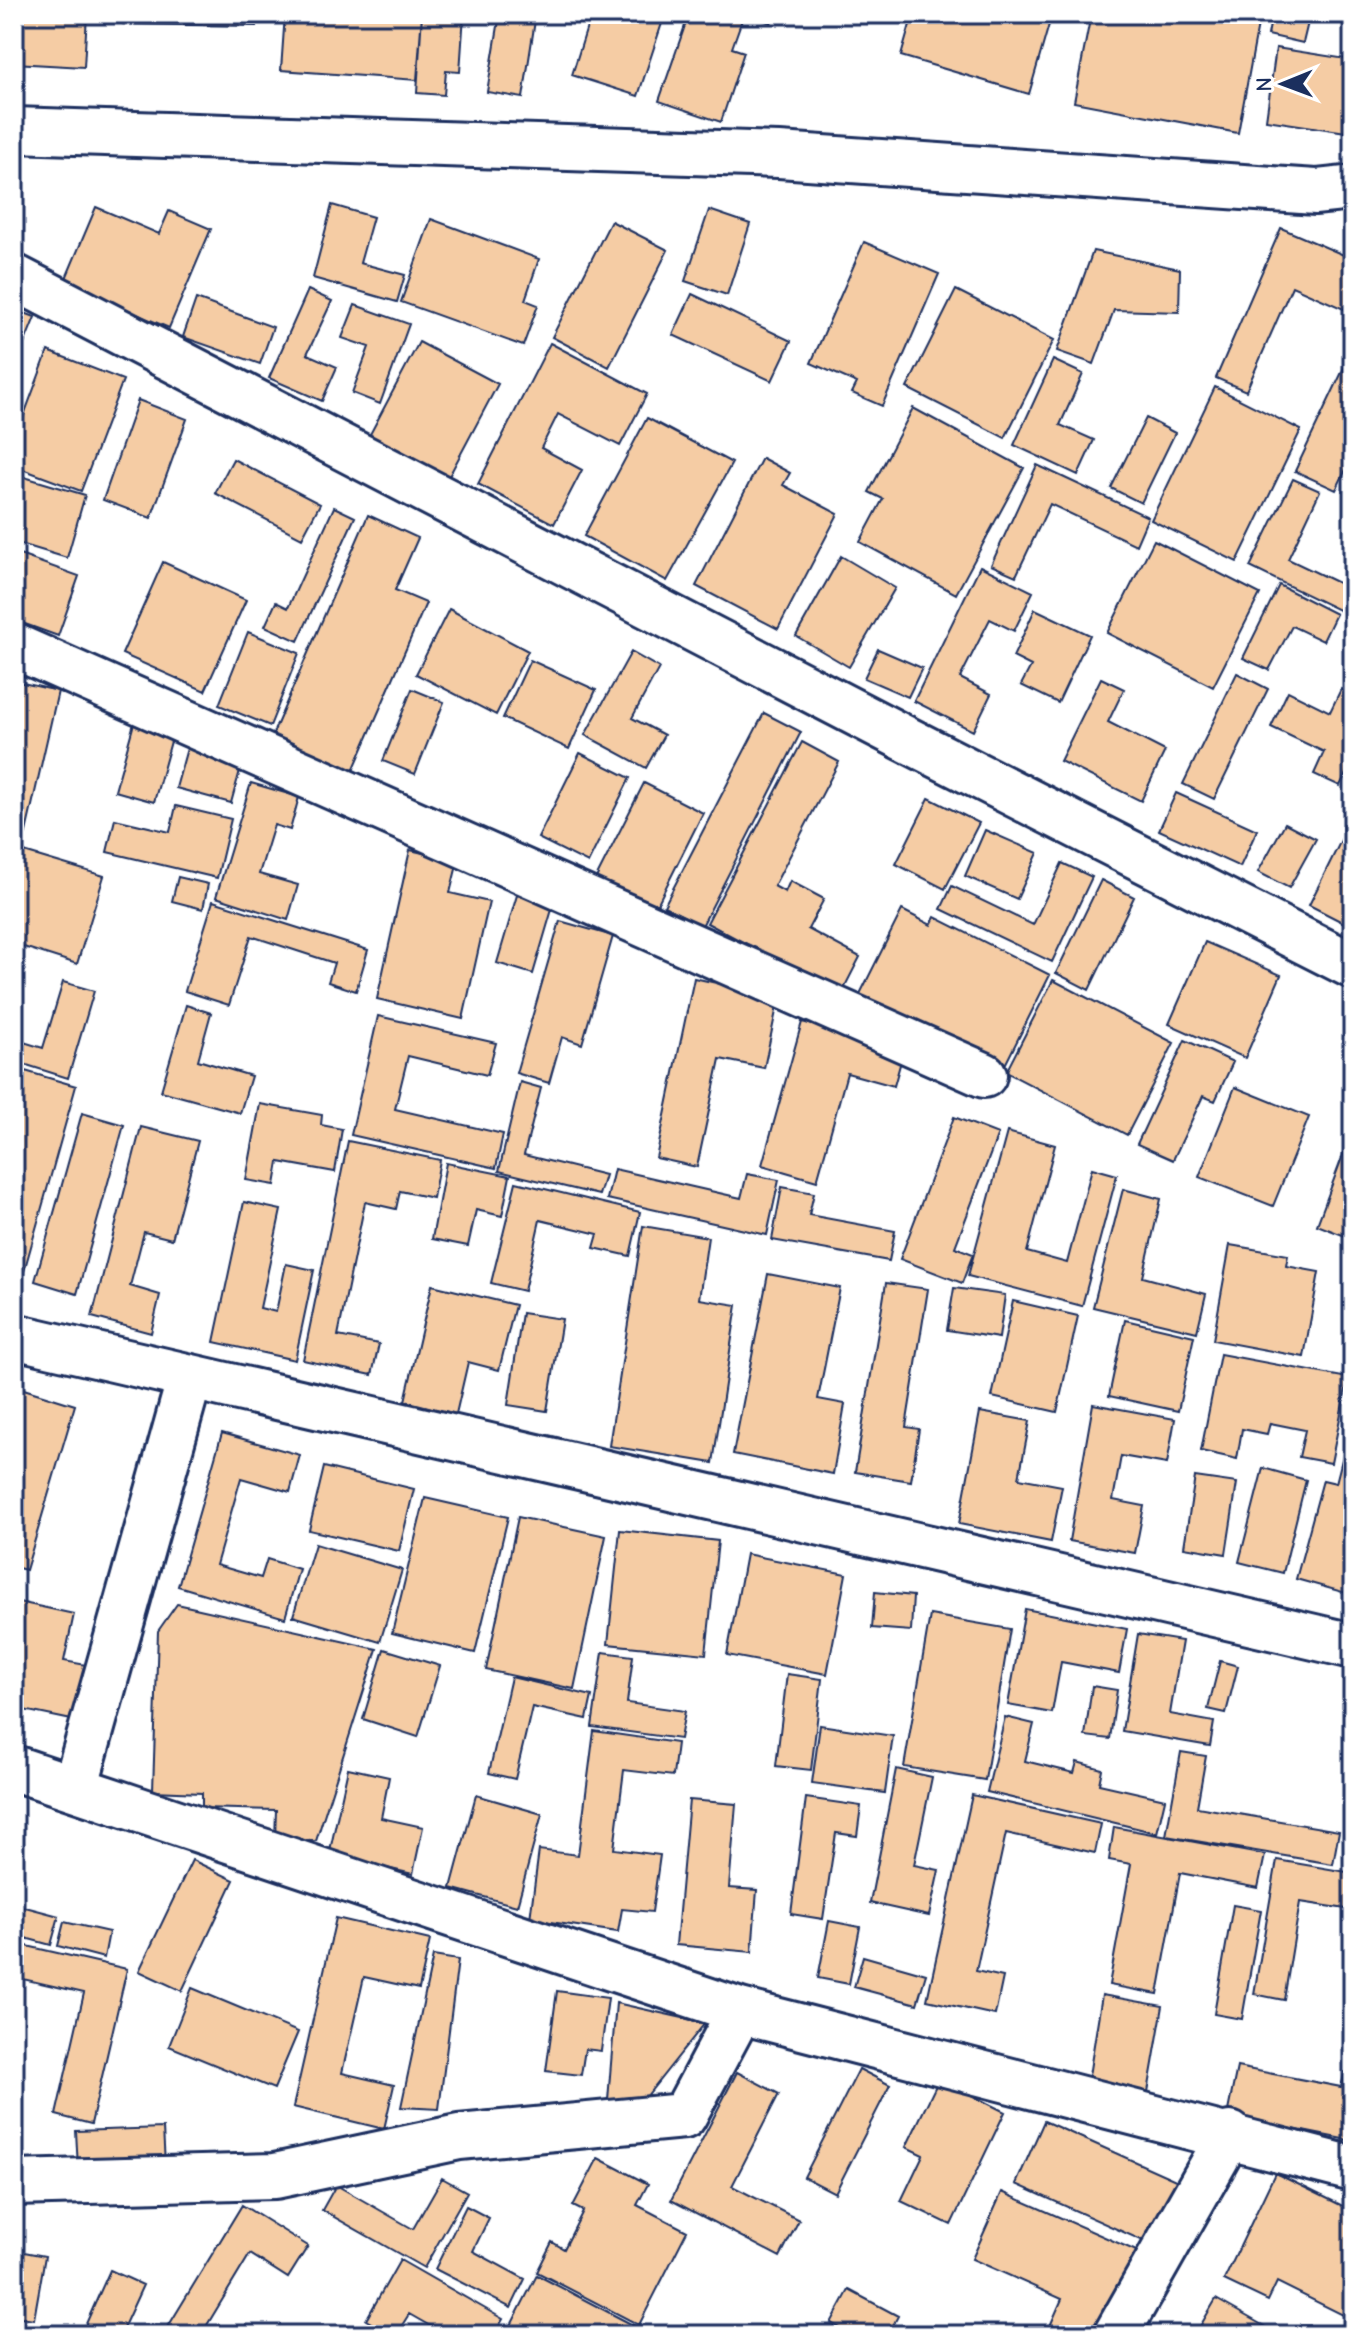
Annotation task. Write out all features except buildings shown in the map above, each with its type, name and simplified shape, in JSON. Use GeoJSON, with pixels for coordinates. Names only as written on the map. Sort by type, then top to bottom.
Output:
{"type":"FeatureCollection","features":[{"type":"Feature","properties":{"kind":"street"},"geometry":{"type":"LineString","coordinates":[[14,130],[779,155],[1334,190],[1353,216]]}},
{"type":"Feature","properties":{"kind":"street"},"geometry":{"type":"LineString","coordinates":[[14,277],[904,738],[1353,966]]}},
{"type":"Feature","properties":{"kind":"street"},"geometry":{"type":"LineString","coordinates":[[14,646],[984,1075]]}},
{"type":"Feature","properties":{"kind":"street"},"geometry":{"type":"LineString","coordinates":[[14,1336],[1353,1646]]}},
{"type":"Feature","properties":{"kind":"street"},"geometry":{"type":"LineString","coordinates":[[75,1788],[190,1377]]}},
{"type":"Feature","properties":{"kind":"street"},"geometry":{"type":"LineString","coordinates":[[14,1768],[740,2011],[1230,2134],[1353,2169]]}},
{"type":"Feature","properties":{"kind":"street"},"geometry":{"type":"LineString","coordinates":[[14,2183],[275,2176],[459,2137],[684,2116],[740,2011]]}},
{"type":"Feature","properties":{"kind":"street"},"geometry":{"type":"LineString","coordinates":[[1116,2335],[1230,2134]]}}]}
